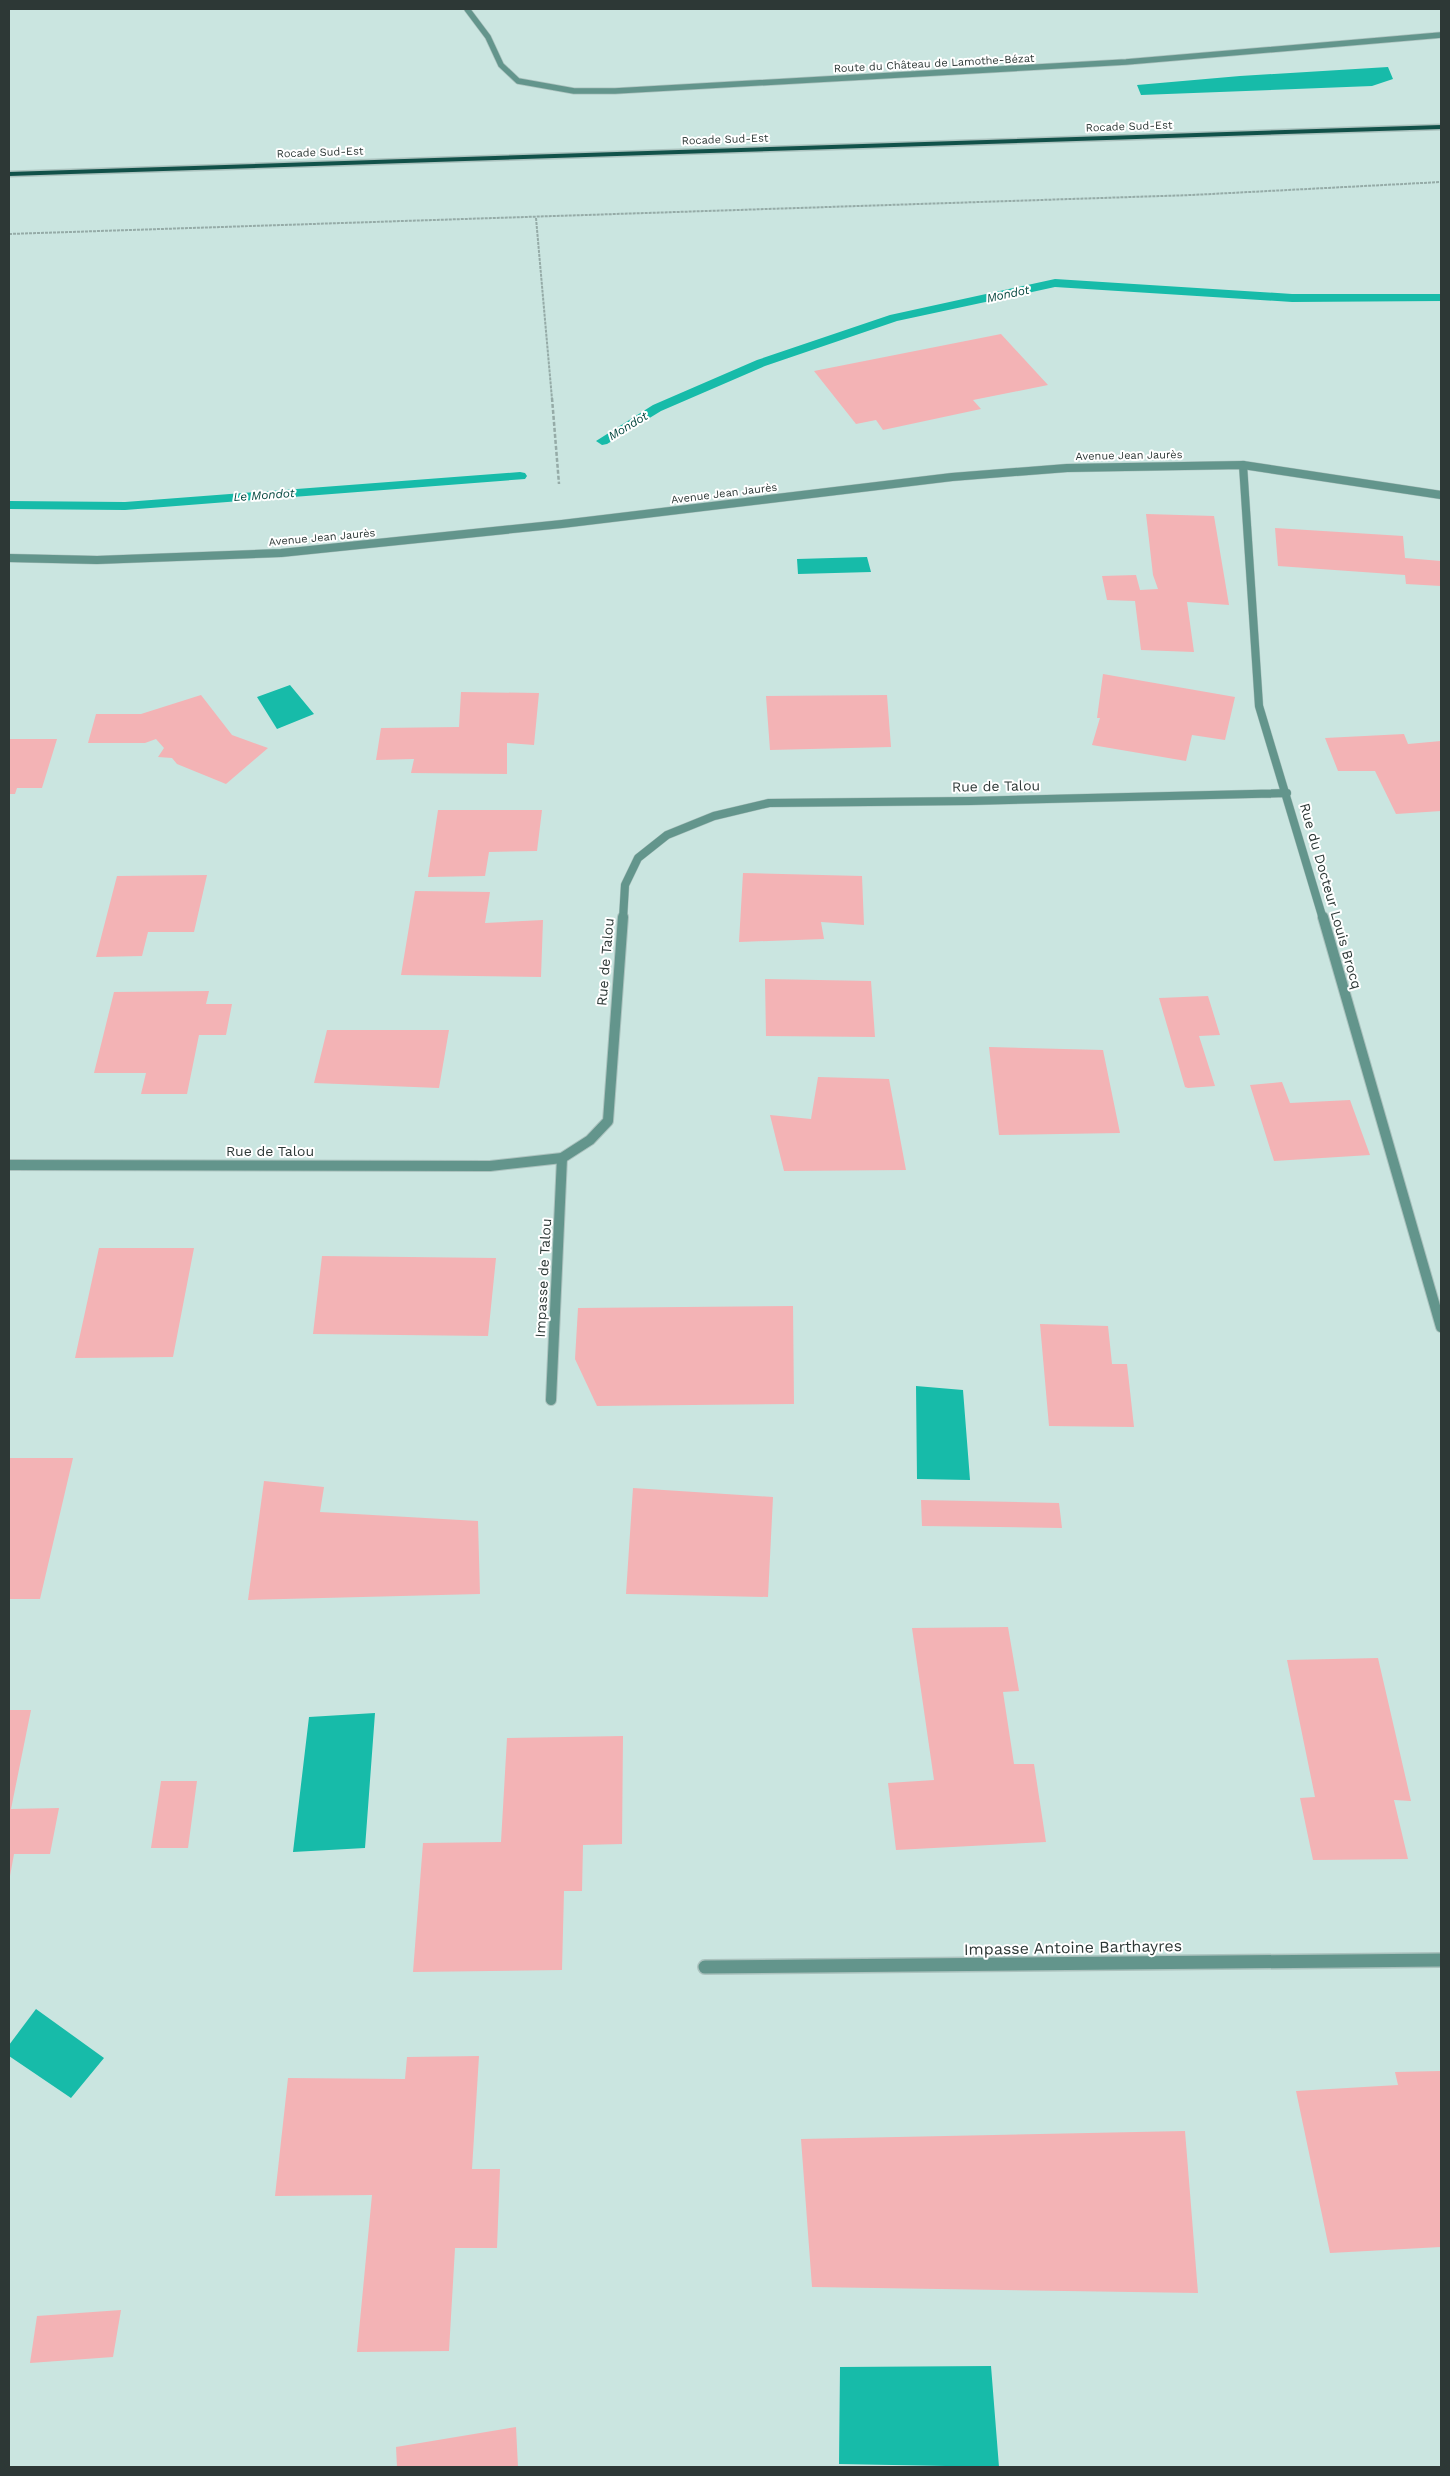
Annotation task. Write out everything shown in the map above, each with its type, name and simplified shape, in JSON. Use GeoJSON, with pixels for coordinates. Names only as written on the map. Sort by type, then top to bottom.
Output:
{"type":"FeatureCollection","features":[{"type":"Feature","properties":{"kind":"main road","name":"Rocade Sud-Est"},"geometry":{"type":"LineString","coordinates":[[9,174],[1441,127]]}},
{"type":"Feature","properties":{"kind":"street","name":"Route du Château de Lamothe-Bézat"},"geometry":{"type":"LineString","coordinates":[[467,9],[488,37],[501,65],[518,81],[574,91],[615,92],[1126,62],[1441,35]]}},
{"type":"Feature","properties":{"kind":"street","name":"Avenue Jean Jaurès"},"geometry":{"type":"LineString","coordinates":[[9,558],[96,560],[281,553],[562,524],[952,477],[1067,468],[1243,465],[1441,495]]}},
{"type":"Feature","properties":{"kind":"street","name":"Rue du Docteur Louis Brocq"},"geometry":{"type":"LineString","coordinates":[[1243,465],[1259,706],[1287,793],[1441,1327]]}},
{"type":"Feature","properties":{"kind":"street","name":"Rue de Talou"},"geometry":{"type":"LineString","coordinates":[[9,1165],[490,1166],[562,1158],[590,1140],[608,1121],[626,886],[638,858],[667,834],[714,816],[769,803],[970,801],[1287,793]]}},
{"type":"Feature","properties":{"kind":"street","name":"Impasse de Talou"},"geometry":{"type":"LineString","coordinates":[[550,1400],[562,1158]]}},
{"type":"Feature","properties":{"kind":"street","name":"Impasse Antoine Barthayres"},"geometry":{"type":"LineString","coordinates":[[705,1967],[1441,1960]]}},
{"type":"Feature","properties":{"kind":"path"},"geometry":{"type":"LineString","coordinates":[[9,234],[386,220],[536,218],[716,210],[1192,195],[1441,182]]}},
{"type":"Feature","properties":{"kind":"path"},"geometry":{"type":"LineString","coordinates":[[536,218],[562,524]]}},
{"type":"Feature","properties":{"kind":"shaded area"},"geometry":{"type":"Polygon","coordinates":[[[1388,67],[1393,79],[1372,86],[1141,95],[1137,85],[1240,76],[1388,67]]]}},
{"type":"Feature","properties":{"kind":"shaded area"},"geometry":{"type":"Polygon","coordinates":[[[867,557],[871,572],[798,574],[797,559],[867,557]]]}},
{"type":"Feature","properties":{"kind":"shaded area"},"geometry":{"type":"Polygon","coordinates":[[[290,685],[314,714],[277,729],[257,697],[290,685]]]}},
{"type":"Feature","properties":{"kind":"shaded area"},"geometry":{"type":"Polygon","coordinates":[[[916,1386],[963,1390],[970,1480],[917,1479],[916,1386]]]}},
{"type":"Feature","properties":{"kind":"shaded area"},"geometry":{"type":"Polygon","coordinates":[[[375,1713],[365,1848],[293,1852],[309,1717],[375,1713]]]}},
{"type":"Feature","properties":{"kind":"shaded area"},"geometry":{"type":"Polygon","coordinates":[[[36,2009],[104,2058],[71,2098],[9,2056],[9,2045],[36,2009]]]}},
{"type":"Feature","properties":{"kind":"shaded area"},"geometry":{"type":"Polygon","coordinates":[[[991,2366],[999,2467],[839,2464],[840,2367],[991,2366]]]}},
{"type":"Feature","properties":{"kind":"building"},"geometry":{"type":"Polygon","coordinates":[[[1001,334],[1048,385],[973,400],[981,409],[883,430],[876,420],[856,424],[814,371],[1001,334]]]}},
{"type":"Feature","properties":{"kind":"building"},"geometry":{"type":"Polygon","coordinates":[[[1146,514],[1214,516],[1229,605],[1187,602],[1194,652],[1141,650],[1135,601],[1107,600],[1102,576],[1136,575],[1140,590],[1158,589],[1153,575],[1146,514]]]}},
{"type":"Feature","properties":{"kind":"building"},"geometry":{"type":"Polygon","coordinates":[[[1275,528],[1403,536],[1405,558],[1441,561],[1441,586],[1406,584],[1405,575],[1278,566],[1275,528]]]}},
{"type":"Feature","properties":{"kind":"building"},"geometry":{"type":"Polygon","coordinates":[[[1103,674],[1235,697],[1225,740],[1192,735],[1186,761],[1092,745],[1100,718],[1097,718],[1103,674]]]}},
{"type":"Feature","properties":{"kind":"building"},"geometry":{"type":"Polygon","coordinates":[[[461,692],[539,693],[534,745],[507,743],[507,774],[411,773],[414,759],[376,760],[381,728],[459,727],[461,692]]]}},
{"type":"Feature","properties":{"kind":"building"},"geometry":{"type":"Polygon","coordinates":[[[201,695],[232,735],[268,748],[226,784],[177,764],[172,758],[158,757],[164,748],[156,739],[145,743],[88,743],[96,714],[141,714],[201,695]]]}},
{"type":"Feature","properties":{"kind":"building"},"geometry":{"type":"Polygon","coordinates":[[[887,695],[891,747],[770,750],[766,696],[887,695]]]}},
{"type":"Feature","properties":{"kind":"building"},"geometry":{"type":"Polygon","coordinates":[[[1404,734],[1408,744],[1441,741],[1441,811],[1396,814],[1375,771],[1338,771],[1325,738],[1404,734]]]}},
{"type":"Feature","properties":{"kind":"building"},"geometry":{"type":"Polygon","coordinates":[[[9,739],[57,739],[42,788],[17,788],[15,794],[9,794],[9,739]]]}},
{"type":"Feature","properties":{"kind":"building"},"geometry":{"type":"Polygon","coordinates":[[[438,810],[542,810],[537,851],[489,852],[485,876],[428,877],[438,810]]]}},
{"type":"Feature","properties":{"kind":"building"},"geometry":{"type":"Polygon","coordinates":[[[743,873],[862,876],[864,925],[821,922],[824,939],[739,942],[743,873]]]}},
{"type":"Feature","properties":{"kind":"building"},"geometry":{"type":"Polygon","coordinates":[[[207,875],[194,932],[148,932],[142,956],[96,957],[117,876],[207,875]]]}},
{"type":"Feature","properties":{"kind":"building"},"geometry":{"type":"Polygon","coordinates":[[[415,891],[490,892],[485,923],[543,920],[541,977],[401,975],[415,891]]]}},
{"type":"Feature","properties":{"kind":"building"},"geometry":{"type":"Polygon","coordinates":[[[765,979],[871,981],[875,1037],[766,1036],[765,979]]]}},
{"type":"Feature","properties":{"kind":"building"},"geometry":{"type":"Polygon","coordinates":[[[209,991],[206,1004],[232,1004],[226,1035],[199,1035],[187,1094],[141,1094],[146,1073],[94,1073],[114,992],[209,991]]]}},
{"type":"Feature","properties":{"kind":"building"},"geometry":{"type":"Polygon","coordinates":[[[1208,996],[1220,1035],[1199,1036],[1215,1086],[1188,1088],[1185,1087],[1159,998],[1208,996]]]}},
{"type":"Feature","properties":{"kind":"building"},"geometry":{"type":"Polygon","coordinates":[[[327,1030],[449,1030],[439,1088],[314,1083],[327,1030]]]}},
{"type":"Feature","properties":{"kind":"building"},"geometry":{"type":"Polygon","coordinates":[[[989,1047],[1103,1050],[1120,1133],[999,1135],[989,1047]]]}},
{"type":"Feature","properties":{"kind":"building"},"geometry":{"type":"Polygon","coordinates":[[[818,1077],[889,1079],[906,1170],[784,1171],[770,1115],[811,1119],[818,1077]]]}},
{"type":"Feature","properties":{"kind":"building"},"geometry":{"type":"Polygon","coordinates":[[[1282,1082],[1290,1103],[1350,1100],[1370,1155],[1274,1161],[1250,1085],[1282,1082]]]}},
{"type":"Feature","properties":{"kind":"building"},"geometry":{"type":"Polygon","coordinates":[[[99,1248],[194,1248],[173,1357],[75,1358],[99,1248]]]}},
{"type":"Feature","properties":{"kind":"building"},"geometry":{"type":"Polygon","coordinates":[[[322,1256],[496,1258],[488,1336],[313,1334],[322,1256]]]}},
{"type":"Feature","properties":{"kind":"building"},"geometry":{"type":"Polygon","coordinates":[[[793,1306],[794,1404],[597,1406],[575,1359],[578,1308],[793,1306]]]}},
{"type":"Feature","properties":{"kind":"building"},"geometry":{"type":"Polygon","coordinates":[[[1040,1324],[1108,1326],[1112,1364],[1127,1364],[1134,1427],[1049,1426],[1040,1324]]]}},
{"type":"Feature","properties":{"kind":"building"},"geometry":{"type":"Polygon","coordinates":[[[9,1458],[73,1458],[40,1599],[9,1599],[9,1458]]]}},
{"type":"Feature","properties":{"kind":"building"},"geometry":{"type":"Polygon","coordinates":[[[264,1481],[324,1487],[320,1512],[478,1521],[480,1594],[248,1600],[264,1481]]]}},
{"type":"Feature","properties":{"kind":"building"},"geometry":{"type":"Polygon","coordinates":[[[633,1488],[773,1497],[768,1597],[626,1594],[633,1488]]]}},
{"type":"Feature","properties":{"kind":"building"},"geometry":{"type":"Polygon","coordinates":[[[921,1500],[1059,1503],[1062,1528],[922,1526],[921,1500]]]}},
{"type":"Feature","properties":{"kind":"building"},"geometry":{"type":"Polygon","coordinates":[[[1008,1627],[1019,1691],[1003,1692],[1014,1764],[1034,1764],[1046,1842],[896,1850],[888,1783],[934,1780],[912,1628],[1008,1627]]]}},
{"type":"Feature","properties":{"kind":"building"},"geometry":{"type":"Polygon","coordinates":[[[1378,1658],[1411,1801],[1394,1800],[1408,1859],[1313,1860],[1300,1798],[1315,1797],[1287,1660],[1378,1658]]]}},
{"type":"Feature","properties":{"kind":"building"},"geometry":{"type":"Polygon","coordinates":[[[9,1710],[31,1710],[11,1809],[59,1808],[50,1854],[14,1854],[10,1876],[9,1710]]]}},
{"type":"Feature","properties":{"kind":"building"},"geometry":{"type":"Polygon","coordinates":[[[623,1736],[622,1844],[583,1845],[582,1891],[564,1891],[562,1970],[413,1972],[423,1843],[501,1842],[507,1738],[623,1736]]]}},
{"type":"Feature","properties":{"kind":"building"},"geometry":{"type":"Polygon","coordinates":[[[161,1781],[197,1781],[188,1848],[151,1848],[161,1781]]]}},
{"type":"Feature","properties":{"kind":"building"},"geometry":{"type":"Polygon","coordinates":[[[479,2056],[472,2169],[500,2169],[497,2248],[455,2248],[449,2351],[357,2352],[372,2195],[275,2196],[288,2078],[405,2079],[407,2057],[479,2056]]]}},
{"type":"Feature","properties":{"kind":"building"},"geometry":{"type":"Polygon","coordinates":[[[1441,2071],[1441,2247],[1330,2253],[1296,2091],[1398,2085],[1395,2072],[1441,2071]]]}},
{"type":"Feature","properties":{"kind":"building"},"geometry":{"type":"Polygon","coordinates":[[[1185,2131],[1198,2293],[812,2287],[801,2139],[1185,2131]]]}},
{"type":"Feature","properties":{"kind":"building"},"geometry":{"type":"Polygon","coordinates":[[[121,2310],[113,2357],[30,2363],[37,2316],[121,2310]]]}},
{"type":"Feature","properties":{"kind":"building"},"geometry":{"type":"Polygon","coordinates":[[[516,2427],[518,2467],[397,2467],[396,2447],[516,2427]]]}},
{"type":"Feature","properties":{"kind":"waterway","name":"Mondot"},"geometry":{"type":"LineString","coordinates":[[602,441],[657,408],[761,363],[894,318],[1055,283],[1292,298],[1441,298]]}},
{"type":"Feature","properties":{"kind":"waterway","name":"Le Mondot"},"geometry":{"type":"LineString","coordinates":[[9,505],[125,506],[520,476]]}}]}
